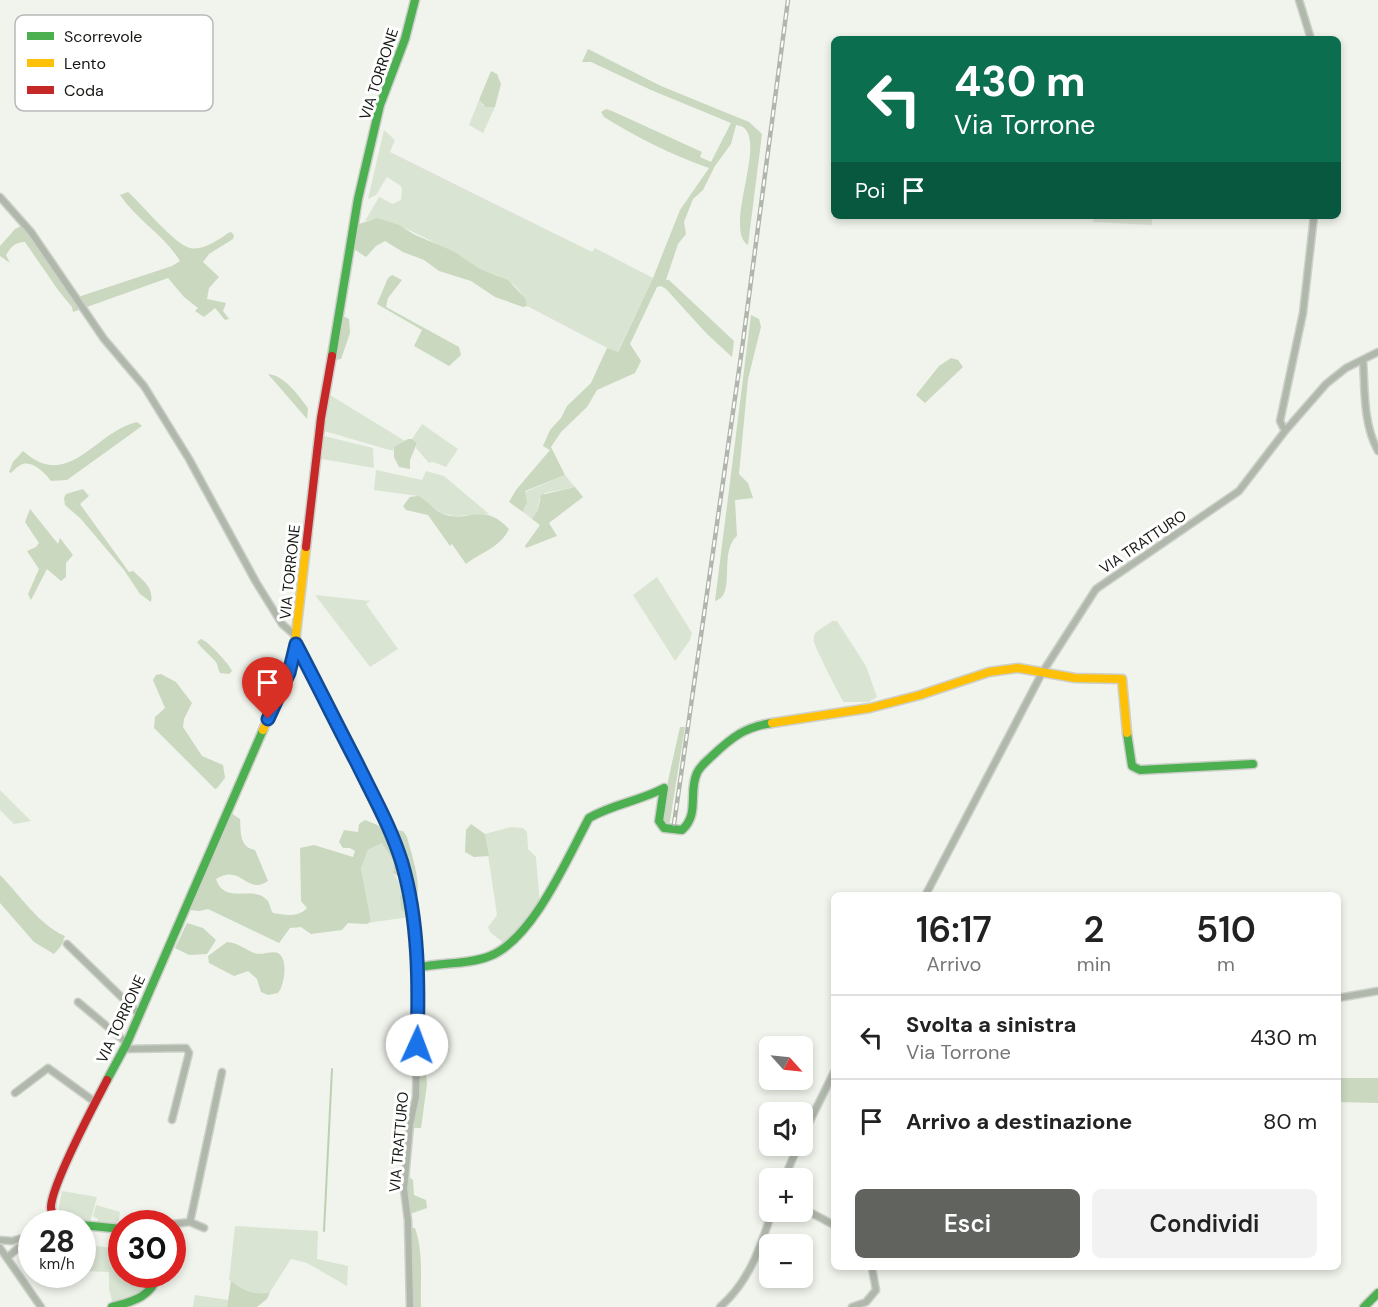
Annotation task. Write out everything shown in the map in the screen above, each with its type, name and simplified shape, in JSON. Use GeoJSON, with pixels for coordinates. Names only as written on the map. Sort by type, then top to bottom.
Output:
{"type":"FeatureCollection","features":[{"type":"Feature","properties":{"kind":"main road","name":"VIA TORRONE"},"geometry":{"type":"LineString","coordinates":[[52,1210],[56,1188],[95,1102],[126,1046],[289,673],[297,641],[302,569],[321,418],[358,199],[380,105],[405,39],[415,0]]}},
{"type":"Feature","properties":{"kind":"main road"},"geometry":{"type":"LineString","coordinates":[[417,968],[493,955],[508,945],[554,886],[589,818],[598,812],[651,797],[664,788],[658,821],[664,828],[682,830],[689,824],[692,817],[696,774],[733,736],[758,725],[880,705],[920,695],[989,672],[1018,668],[1075,678],[1122,679],[1132,766],[1140,770],[1253,764]]}},
{"type":"Feature","properties":{"kind":"main road"},"geometry":{"type":"LineString","coordinates":[[112,1307],[147,1296],[154,1288]]}},
{"type":"Feature","properties":{"kind":"main road"},"geometry":{"type":"LineString","coordinates":[[1364,1307],[1378,1293]]}},
{"type":"Feature","properties":{"kind":"street"},"geometry":{"type":"LineString","coordinates":[[1299,0],[1310,36]]}},
{"type":"Feature","properties":{"kind":"street","name":"VIA TRATTURO"},"geometry":{"type":"LineString","coordinates":[[0,197],[31,232],[104,339],[144,386],[195,469],[256,582],[282,624],[297,641],[383,813],[395,842],[411,901],[417,968],[416,1097],[404,1189],[408,1221],[410,1307]]}},
{"type":"Feature","properties":{"kind":"street"},"geometry":{"type":"LineString","coordinates":[[1285,430],[1280,421],[1303,313],[1314,219]]}},
{"type":"Feature","properties":{"kind":"street","name":"VIA TRATTURO"},"geometry":{"type":"LineString","coordinates":[[927,892],[1042,673],[1096,589],[1239,491],[1285,430],[1326,384],[1346,368],[1378,352]]}},
{"type":"Feature","properties":{"kind":"street"},"geometry":{"type":"LineString","coordinates":[[1363,360],[1368,421],[1372,440],[1378,451]]}},
{"type":"Feature","properties":{"kind":"street"},"geometry":{"type":"LineString","coordinates":[[67,944],[140,1015]]}},
{"type":"Feature","properties":{"kind":"street"},"geometry":{"type":"LineString","coordinates":[[1341,997],[1378,991]]}},
{"type":"Feature","properties":{"kind":"street"},"geometry":{"type":"LineString","coordinates":[[78,1002],[126,1046],[186,1048],[189,1053],[172,1120]]}},
{"type":"Feature","properties":{"kind":"street"},"geometry":{"type":"LineString","coordinates":[[15,1093],[48,1068],[95,1102]]}},
{"type":"Feature","properties":{"kind":"street"},"geometry":{"type":"LineString","coordinates":[[190,1222],[222,1072]]}},
{"type":"Feature","properties":{"kind":"street"},"geometry":{"type":"LineString","coordinates":[[813,1114],[831,1078]]}},
{"type":"Feature","properties":{"kind":"street"},"geometry":{"type":"LineString","coordinates":[[826,1087],[831,1090]]}},
{"type":"Feature","properties":{"kind":"street"},"geometry":{"type":"LineString","coordinates":[[813,1214],[831,1223]]}},
{"type":"Feature","properties":{"kind":"street"},"geometry":{"type":"LineString","coordinates":[[186,1222],[204,1228]]}},
{"type":"Feature","properties":{"kind":"street"},"geometry":{"type":"LineString","coordinates":[[721,1307],[738,1291],[750,1270],[768,1222]]}},
{"type":"Feature","properties":{"kind":"street"},"geometry":{"type":"LineString","coordinates":[[0,1240],[18,1239]]}},
{"type":"Feature","properties":{"kind":"street"},"geometry":{"type":"LineString","coordinates":[[0,1248],[40,1307]]}},
{"type":"Feature","properties":{"kind":"street"},"geometry":{"type":"LineString","coordinates":[[8,1257],[18,1248]]}},
{"type":"Feature","properties":{"kind":"street"},"geometry":{"type":"LineString","coordinates":[[852,1307],[866,1302],[876,1290],[872,1270]]}},
{"type":"Feature","properties":{"kind":"green space"},"geometry":{"type":"Polygon","coordinates":[[[588,49],[661,86],[749,122],[762,134],[748,245],[741,235],[740,220],[750,143],[746,130],[736,125],[731,144],[715,166],[703,190],[693,199],[684,222],[686,234],[678,244],[666,280],[669,280],[734,341],[732,357],[707,334],[666,289],[661,286],[657,287],[630,344],[641,361],[635,373],[597,390],[587,407],[561,432],[551,447],[565,475],[525,491],[527,502],[523,512],[509,502],[516,490],[550,450],[543,446],[550,430],[561,418],[567,406],[591,383],[607,348],[618,352],[653,278],[680,210],[709,168],[642,139],[604,117],[601,112],[606,109],[612,111],[702,152],[700,157],[711,162],[731,123],[591,62],[582,62],[588,49]]]}},
{"type":"Feature","properties":{"kind":"green space"},"geometry":{"type":"Polygon","coordinates":[[[491,71],[497,74],[501,84],[495,107],[486,107],[479,100],[491,71]]]}},
{"type":"Feature","properties":{"kind":"green space"},"geometry":{"type":"Polygon","coordinates":[[[479,100],[483,105],[495,107],[483,133],[469,125],[479,100]]]}},
{"type":"Feature","properties":{"kind":"green space"},"geometry":{"type":"Polygon","coordinates":[[[384,130],[395,140],[390,152],[592,252],[595,248],[653,278],[617,353],[527,306],[520,292],[505,279],[478,268],[405,228],[376,220],[365,221],[379,197],[393,204],[401,200],[401,186],[387,177],[376,195],[368,199],[384,130]]]}},
{"type":"Feature","properties":{"kind":"green space"},"geometry":{"type":"Polygon","coordinates":[[[128,192],[167,232],[190,248],[205,246],[231,232],[234,235],[233,239],[209,254],[203,262],[219,277],[209,288],[207,299],[226,303],[223,311],[229,319],[225,320],[215,308],[204,317],[195,311],[198,308],[184,297],[168,278],[73,312],[72,307],[25,242],[16,244],[8,252],[6,255],[10,263],[0,256],[0,246],[15,229],[23,225],[75,298],[172,266],[180,261],[167,244],[120,195],[128,192]]]}},
{"type":"Feature","properties":{"kind":"green space"},"geometry":{"type":"Polygon","coordinates":[[[377,218],[399,225],[415,235],[453,251],[480,269],[508,280],[525,298],[527,306],[523,307],[495,297],[471,281],[439,271],[424,260],[403,252],[385,241],[376,246],[366,257],[354,249],[359,224],[377,218]]]}},
{"type":"Feature","properties":{"kind":"green space"},"geometry":{"type":"Polygon","coordinates":[[[1094,219],[1152,219],[1152,225],[1093,222],[1094,219]]]}},
{"type":"Feature","properties":{"kind":"green space"},"geometry":{"type":"Polygon","coordinates":[[[392,275],[402,280],[388,298],[386,307],[459,347],[461,355],[449,366],[414,346],[422,330],[377,304],[388,278],[392,275]]]}},
{"type":"Feature","properties":{"kind":"green space"},"geometry":{"type":"Polygon","coordinates":[[[341,315],[349,319],[350,333],[341,359],[335,360],[334,358],[341,315]]]}},
{"type":"Feature","properties":{"kind":"green space"},"geometry":{"type":"Polygon","coordinates":[[[751,315],[759,319],[761,327],[748,379],[739,474],[748,483],[753,498],[735,500],[737,536],[729,552],[725,591],[715,601],[751,315]]]}},
{"type":"Feature","properties":{"kind":"green space"},"geometry":{"type":"Polygon","coordinates":[[[951,358],[958,360],[963,367],[925,403],[916,395],[939,366],[951,358]]]}},
{"type":"Feature","properties":{"kind":"green space"},"geometry":{"type":"Polygon","coordinates":[[[268,374],[280,378],[296,392],[308,408],[307,419],[268,374]]]}},
{"type":"Feature","properties":{"kind":"green space"},"geometry":{"type":"Polygon","coordinates":[[[330,395],[405,441],[394,447],[393,451],[324,431],[330,395]]]}},
{"type":"Feature","properties":{"kind":"green space"},"geometry":{"type":"Polygon","coordinates":[[[137,422],[142,426],[67,480],[51,481],[31,464],[20,465],[11,473],[9,472],[13,462],[23,451],[39,462],[54,465],[68,462],[81,456],[122,428],[137,422]]]}},
{"type":"Feature","properties":{"kind":"green space"},"geometry":{"type":"Polygon","coordinates":[[[422,424],[458,449],[446,467],[433,462],[429,463],[416,448],[417,443],[412,439],[422,424]]]}},
{"type":"Feature","properties":{"kind":"green space"},"geometry":{"type":"Polygon","coordinates":[[[324,436],[373,448],[374,468],[322,459],[324,436]]]}},
{"type":"Feature","properties":{"kind":"green space"},"geometry":{"type":"Polygon","coordinates":[[[408,439],[417,443],[410,460],[410,469],[399,467],[394,457],[394,447],[408,439]]]}},
{"type":"Feature","properties":{"kind":"green space"},"geometry":{"type":"Polygon","coordinates":[[[376,470],[422,480],[426,471],[444,476],[489,514],[455,516],[441,513],[418,496],[374,490],[376,470]]]}},
{"type":"Feature","properties":{"kind":"green space"},"geometry":{"type":"Polygon","coordinates":[[[565,475],[575,487],[545,493],[539,500],[538,510],[532,519],[523,512],[526,506],[525,492],[565,475]]]}},
{"type":"Feature","properties":{"kind":"green space"},"geometry":{"type":"Polygon","coordinates":[[[575,487],[583,497],[549,523],[557,536],[526,548],[525,546],[540,525],[532,519],[538,510],[541,495],[575,487]]]}},
{"type":"Feature","properties":{"kind":"green space"},"geometry":{"type":"Polygon","coordinates":[[[83,489],[89,496],[80,504],[129,572],[133,571],[147,585],[151,593],[151,602],[140,594],[124,570],[81,519],[65,505],[66,494],[83,489]]]}},
{"type":"Feature","properties":{"kind":"green space"},"geometry":{"type":"Polygon","coordinates":[[[418,496],[441,513],[451,516],[483,514],[499,520],[509,529],[501,541],[466,564],[428,515],[406,510],[403,506],[410,497],[418,496]]]}},
{"type":"Feature","properties":{"kind":"green space"},"geometry":{"type":"Polygon","coordinates":[[[30,509],[58,544],[60,538],[73,555],[66,563],[66,577],[61,581],[47,569],[31,600],[28,594],[39,569],[27,551],[39,543],[25,522],[30,509]]]}},
{"type":"Feature","properties":{"kind":"green space"},"geometry":{"type":"Polygon","coordinates":[[[657,577],[692,633],[690,640],[675,661],[633,595],[657,577]]]}},
{"type":"Feature","properties":{"kind":"green space"},"geometry":{"type":"Polygon","coordinates":[[[315,595],[370,601],[366,604],[398,649],[370,667],[315,595]]]}},
{"type":"Feature","properties":{"kind":"green space"},"geometry":{"type":"Polygon","coordinates":[[[832,621],[837,621],[866,666],[877,697],[869,702],[844,702],[819,653],[814,641],[815,633],[832,621]]]}},
{"type":"Feature","properties":{"kind":"green space"},"geometry":{"type":"Polygon","coordinates":[[[201,639],[227,663],[232,671],[229,674],[220,673],[216,662],[197,642],[201,639]]]}},
{"type":"Feature","properties":{"kind":"green space"},"geometry":{"type":"Polygon","coordinates":[[[161,674],[176,682],[192,703],[184,719],[183,727],[202,756],[223,765],[225,778],[215,789],[154,728],[155,717],[165,708],[153,680],[156,675],[161,674]]]}},
{"type":"Feature","properties":{"kind":"green space"},"geometry":{"type":"Polygon","coordinates":[[[680,727],[685,727],[669,827],[659,821],[680,727]]]}},
{"type":"Feature","properties":{"kind":"green space"},"geometry":{"type":"Polygon","coordinates":[[[0,790],[31,821],[14,824],[0,810],[0,790]]]}},
{"type":"Feature","properties":{"kind":"green space"},"geometry":{"type":"Polygon","coordinates":[[[231,813],[240,819],[243,842],[255,850],[268,881],[261,885],[254,885],[238,877],[225,875],[216,879],[220,887],[226,891],[261,896],[268,901],[273,913],[291,915],[303,911],[307,908],[301,901],[300,848],[314,845],[353,857],[355,851],[343,848],[339,842],[344,830],[358,832],[359,824],[365,820],[387,829],[403,831],[407,837],[417,877],[417,898],[414,906],[408,913],[401,909],[400,895],[411,890],[407,874],[399,877],[393,873],[394,861],[382,843],[368,850],[361,868],[371,921],[367,924],[348,923],[342,930],[311,934],[301,927],[290,928],[279,943],[208,909],[190,910],[231,813]]]}},
{"type":"Feature","properties":{"kind":"green space"},"geometry":{"type":"Polygon","coordinates":[[[471,824],[485,834],[489,856],[474,857],[465,852],[466,830],[471,824]]]}},
{"type":"Feature","properties":{"kind":"green space"},"geometry":{"type":"Polygon","coordinates":[[[511,827],[523,828],[527,832],[528,849],[536,857],[540,905],[505,944],[490,932],[488,927],[497,915],[485,834],[511,827]]]}},
{"type":"Feature","properties":{"kind":"green space"},"geometry":{"type":"Polygon","coordinates":[[[382,843],[391,854],[394,861],[393,873],[405,891],[400,895],[409,912],[409,917],[368,923],[371,921],[361,868],[368,850],[382,843]]]}},
{"type":"Feature","properties":{"kind":"green space"},"geometry":{"type":"Polygon","coordinates":[[[0,875],[38,917],[65,936],[61,946],[54,954],[34,942],[0,903],[0,875]]]}},
{"type":"Feature","properties":{"kind":"green space"},"geometry":{"type":"Polygon","coordinates":[[[187,923],[203,928],[216,940],[207,954],[189,955],[175,948],[187,923]]]}},
{"type":"Feature","properties":{"kind":"green space"},"geometry":{"type":"Polygon","coordinates":[[[227,942],[254,953],[275,952],[281,956],[284,973],[278,993],[268,995],[261,992],[257,979],[248,971],[234,976],[209,963],[208,956],[227,942]]]}},
{"type":"Feature","properties":{"kind":"green space"},"geometry":{"type":"Polygon","coordinates":[[[420,1070],[426,1074],[427,1084],[421,1128],[414,1128],[420,1070]]]}},
{"type":"Feature","properties":{"kind":"green space"},"geometry":{"type":"Polygon","coordinates":[[[1341,1078],[1378,1078],[1378,1103],[1341,1102],[1341,1078]]]}},
{"type":"Feature","properties":{"kind":"green space"},"geometry":{"type":"Polygon","coordinates":[[[409,1177],[413,1180],[414,1195],[426,1200],[427,1208],[410,1214],[407,1179],[409,1177]]]}},
{"type":"Feature","properties":{"kind":"green space"},"geometry":{"type":"Polygon","coordinates":[[[62,1191],[97,1197],[93,1210],[58,1210],[62,1191]]]}},
{"type":"Feature","properties":{"kind":"green space"},"geometry":{"type":"Polygon","coordinates":[[[96,1205],[113,1210],[108,1210],[108,1225],[97,1224],[98,1219],[95,1210],[96,1205]]]}},
{"type":"Feature","properties":{"kind":"green space"},"geometry":{"type":"Polygon","coordinates":[[[235,1226],[318,1231],[317,1259],[348,1266],[347,1286],[307,1263],[291,1259],[270,1292],[254,1292],[238,1286],[229,1280],[235,1226]]]}},
{"type":"Feature","properties":{"kind":"green space"},"geometry":{"type":"Polygon","coordinates":[[[411,1228],[415,1228],[420,1248],[421,1307],[413,1307],[411,1228]]]}},
{"type":"Feature","properties":{"kind":"green space"},"geometry":{"type":"Polygon","coordinates":[[[96,1246],[108,1248],[108,1272],[96,1272],[96,1246]]]}},
{"type":"Feature","properties":{"kind":"green space"},"geometry":{"type":"Polygon","coordinates":[[[231,1281],[250,1291],[270,1292],[267,1299],[257,1307],[227,1307],[231,1281]]]}},
{"type":"Feature","properties":{"kind":"green space"},"geometry":{"type":"Polygon","coordinates":[[[150,1288],[148,1292],[113,1304],[109,1289],[150,1288]]]}},
{"type":"Feature","properties":{"kind":"green space"},"geometry":{"type":"Polygon","coordinates":[[[195,1295],[228,1300],[227,1307],[193,1307],[195,1295]]]}},
{"type":"Feature","properties":{"kind":"waterway"},"geometry":{"type":"LineString","coordinates":[[324,1231],[332,1069]]}},
{"type":"Feature","properties":{"kind":"railway"},"geometry":{"type":"LineString","coordinates":[[674,824],[742,349],[788,0]]}},
{"type":"Feature","properties":{"kind":"traffic: fast"},"geometry":{"type":"LineString","coordinates":[[332,356],[358,199],[380,105],[405,39],[415,0]]}},
{"type":"Feature","properties":{"kind":"traffic: fast"},"geometry":{"type":"LineString","coordinates":[[417,968],[482,959],[506,947],[535,915],[560,874],[589,818],[598,813],[664,788],[659,821],[664,828],[682,830],[691,817],[693,788],[697,773],[702,766],[739,734],[754,727],[772,723]]}},
{"type":"Feature","properties":{"kind":"traffic: fast"},"geometry":{"type":"LineString","coordinates":[[107,1080],[127,1043],[263,730]]}},
{"type":"Feature","properties":{"kind":"traffic: fast"},"geometry":{"type":"LineString","coordinates":[[1127,733],[1132,766],[1140,770],[1253,764]]}},
{"type":"Feature","properties":{"kind":"traffic: fast"},"geometry":{"type":"LineString","coordinates":[[96,1226],[108,1228]]}},
{"type":"Feature","properties":{"kind":"traffic: fast"},"geometry":{"type":"LineString","coordinates":[[112,1307],[134,1300],[151,1288]]}},
{"type":"Feature","properties":{"kind":"traffic: fast"},"geometry":{"type":"LineString","coordinates":[[1364,1307],[1378,1293]]}},
{"type":"Feature","properties":{"kind":"traffic: slow"},"geometry":{"type":"LineString","coordinates":[[263,730],[293,660],[306,547]]}},
{"type":"Feature","properties":{"kind":"traffic: slow"},"geometry":{"type":"LineString","coordinates":[[772,723],[870,708],[920,695],[989,672],[1018,668],[1075,678],[1122,679],[1127,733]]}},
{"type":"Feature","properties":{"kind":"traffic: jam"},"geometry":{"type":"LineString","coordinates":[[306,547],[321,418],[332,356]]}},
{"type":"Feature","properties":{"kind":"traffic: jam"},"geometry":{"type":"LineString","coordinates":[[52,1210],[58,1182],[107,1080]]}},
{"type":"Feature","properties":{"kind":"route"},"geometry":{"type":"LineString","coordinates":[[268,719],[289,673],[296,644],[383,813],[403,865],[411,901],[416,957],[417,1045]]}}]}
